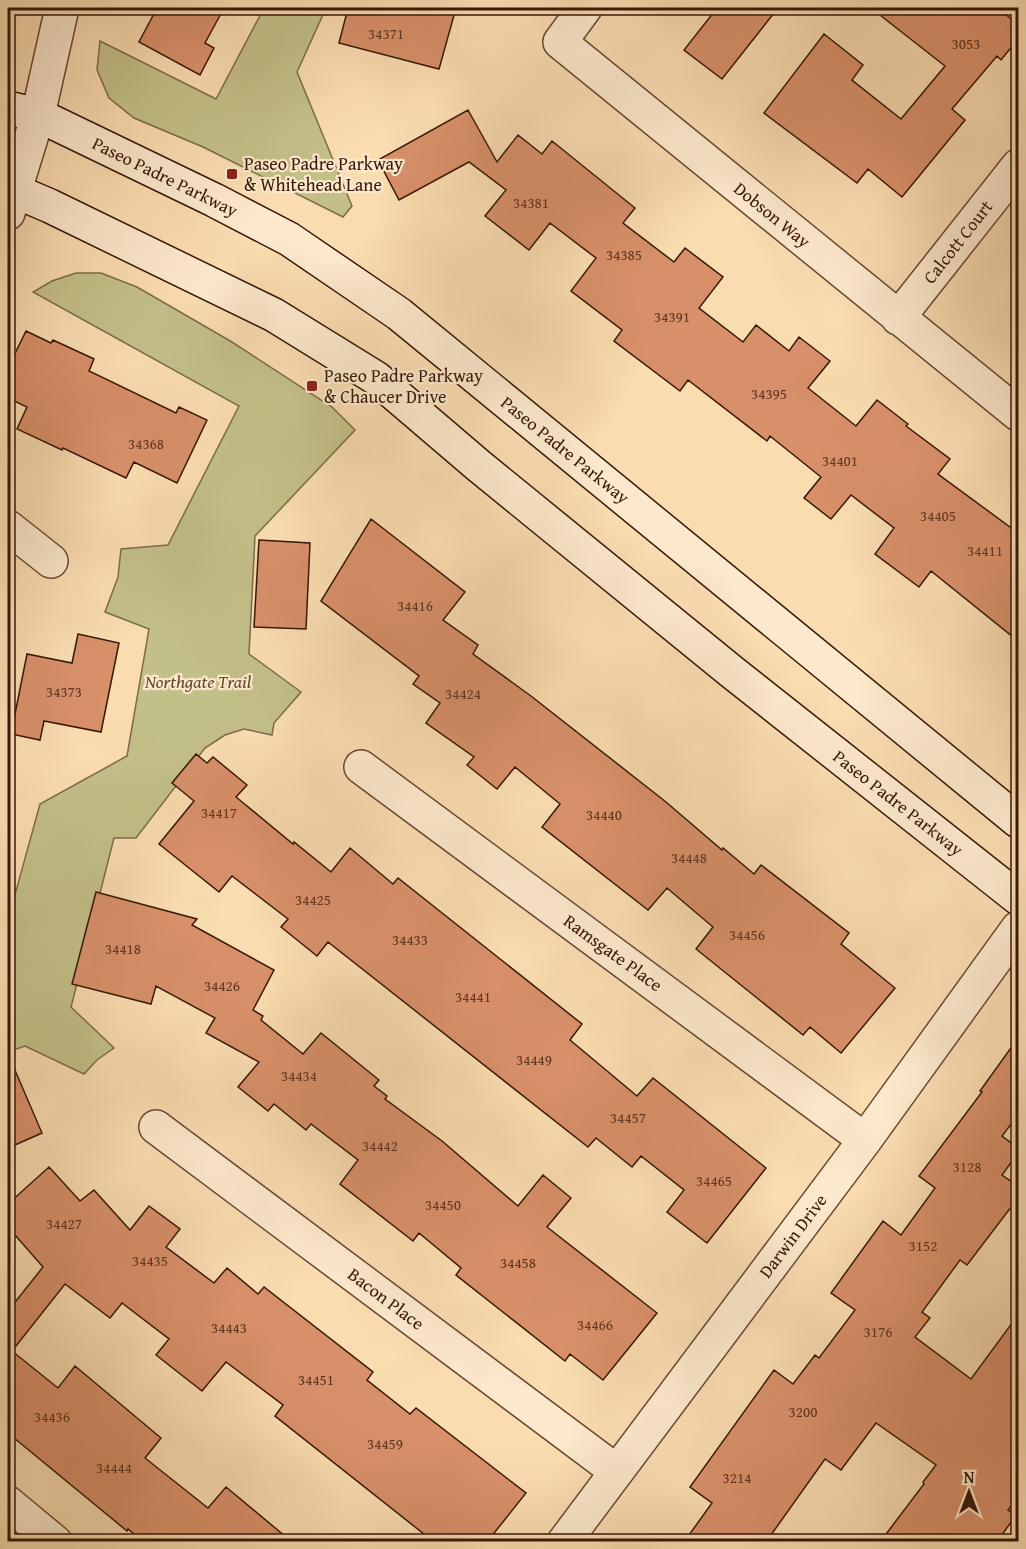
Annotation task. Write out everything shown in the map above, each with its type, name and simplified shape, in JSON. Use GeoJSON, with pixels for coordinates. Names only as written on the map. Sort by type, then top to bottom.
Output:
{"type":"FeatureCollection","features":[{"type":"Feature","properties":{"kind":"street"},"geometry":{"type":"LineString","coordinates":[[10,197],[23,112],[62,8]]}},
{"type":"Feature","properties":{"kind":"street","name":"Dobson Way"},"geometry":{"type":"LineString","coordinates":[[585,8],[560,42],[1018,414]]}},
{"type":"Feature","properties":{"kind":"street","name":"Paseo Padre Parkway"},"geometry":{"type":"LineString","coordinates":[[23,112],[214,200],[289,239],[399,314],[1018,821]]}},
{"type":"Feature","properties":{"kind":"street","name":"Calcott Court"},"geometry":{"type":"LineString","coordinates":[[898,318],[1018,166]]}},
{"type":"Feature","properties":{"kind":"street","name":"Paseo Padre Parkway"},"geometry":{"type":"LineString","coordinates":[[10,197],[274,315],[376,378],[479,466],[732,672],[1018,898]]}},
{"type":"Feature","properties":{"kind":"street"},"geometry":{"type":"LineString","coordinates":[[8,527],[51,561]]}},
{"type":"Feature","properties":{"kind":"street","name":"Ramsgate Place"},"geometry":{"type":"LineString","coordinates":[[361,767],[865,1140]]}},
{"type":"Feature","properties":{"kind":"street","name":"Darwin Drive"},"geometry":{"type":"LineString","coordinates":[[564,1542],[865,1140],[1018,928]]}},
{"type":"Feature","properties":{"kind":"street","name":"Bacon Place"},"geometry":{"type":"LineString","coordinates":[[156,1126],[616,1471]]}},
{"type":"Feature","properties":{"kind":"street"},"geometry":{"type":"LineString","coordinates":[[8,1503],[55,1542]]}},
{"type":"Feature","properties":{"kind":"green space"},"geometry":{"type":"Polygon","coordinates":[[[264,8],[326,8],[297,72],[352,206],[343,217],[203,147],[134,118],[109,98],[97,70],[100,41],[216,99],[264,8]]]}},
{"type":"Feature","properties":{"kind":"green space","name":"Northgate Trail"},"geometry":{"type":"Polygon","coordinates":[[[76,273],[101,273],[137,287],[232,342],[332,407],[355,430],[255,536],[249,654],[301,692],[274,723],[272,735],[244,729],[225,735],[205,748],[136,838],[114,838],[71,1007],[114,1048],[97,1060],[84,1074],[25,1046],[8,1052],[8,920],[40,804],[127,756],[149,629],[105,612],[118,577],[121,549],[168,545],[239,406],[33,292],[52,281],[76,273]]]}},
{"type":"Feature","properties":{"kind":"building"},"geometry":{"type":"Polygon","coordinates":[[[157,8],[224,8],[205,43],[214,48],[200,75],[139,42],[157,8]]]}},
{"type":"Feature","properties":{"kind":"building"},"geometry":{"type":"Polygon","coordinates":[[[348,8],[456,8],[439,69],[339,43],[348,8]]]}},
{"type":"Feature","properties":{"kind":"building"},"geometry":{"type":"Polygon","coordinates":[[[717,8],[778,8],[722,79],[684,50],[717,8]]]}},
{"type":"Feature","properties":{"kind":"building"},"geometry":{"type":"Polygon","coordinates":[[[871,8],[997,8],[1018,24],[1018,39],[1001,60],[997,56],[952,109],[965,120],[902,197],[868,169],[857,183],[764,113],[824,34],[863,65],[852,80],[901,119],[945,66],[871,8]]]}},
{"type":"Feature","properties":{"kind":"building"},"geometry":{"type":"Polygon","coordinates":[[[468,110],[497,162],[518,135],[542,154],[552,141],[635,208],[623,223],[674,262],[685,248],[723,277],[699,308],[743,342],[756,325],[789,351],[799,337],[830,361],[808,388],[856,426],[877,400],[908,424],[906,426],[950,459],[938,474],[1018,533],[1018,641],[931,571],[919,587],[875,554],[894,528],[851,495],[831,519],[804,498],[821,477],[770,436],[767,441],[688,380],[680,391],[614,341],[622,330],[571,291],[596,258],[550,223],[529,250],[485,216],[506,190],[469,162],[399,200],[378,160],[468,110]]]}},
{"type":"Feature","properties":{"kind":"building"},"geometry":{"type":"Polygon","coordinates":[[[26,331],[51,343],[53,340],[94,359],[89,371],[176,413],[179,407],[207,420],[177,483],[134,462],[126,478],[17,429],[27,407],[8,398],[8,368],[26,331]]]}},
{"type":"Feature","properties":{"kind":"building"},"geometry":{"type":"Polygon","coordinates":[[[371,519],[465,592],[443,620],[478,645],[473,654],[531,696],[754,874],[761,865],[849,933],[841,944],[895,988],[841,1053],[810,1027],[803,1035],[696,949],[713,927],[667,888],[648,910],[542,827],[560,804],[515,767],[497,789],[467,765],[474,757],[426,723],[440,703],[413,684],[419,676],[321,601],[371,519]]]}},
{"type":"Feature","properties":{"kind":"building"},"geometry":{"type":"Polygon","coordinates":[[[259,540],[310,543],[306,629],[254,627],[259,540]]]}},
{"type":"Feature","properties":{"kind":"building"},"geometry":{"type":"Polygon","coordinates":[[[78,634],[119,643],[101,732],[44,721],[40,740],[11,734],[27,654],[72,663],[78,634]]]}},
{"type":"Feature","properties":{"kind":"building"},"geometry":{"type":"Polygon","coordinates":[[[196,754],[207,763],[213,757],[247,785],[236,797],[331,872],[350,848],[393,884],[398,878],[582,1024],[570,1040],[637,1096],[653,1078],[766,1168],[707,1243],[667,1212],[684,1190],[641,1156],[632,1167],[596,1138],[588,1147],[328,942],[317,956],[281,927],[288,919],[232,876],[219,892],[159,844],[194,801],[172,783],[196,754]]]}},
{"type":"Feature","properties":{"kind":"building"},"geometry":{"type":"Polygon","coordinates":[[[96,892],[197,919],[192,925],[274,970],[253,1010],[263,1016],[261,1020],[303,1054],[321,1033],[379,1080],[374,1086],[387,1096],[385,1099],[442,1141],[518,1206],[543,1175],[571,1198],[547,1227],[657,1313],[603,1380],[570,1354],[565,1361],[456,1275],[461,1268],[419,1233],[413,1241],[340,1184],[358,1160],[311,1124],[306,1130],[274,1104],[268,1111],[238,1087],[259,1062],[206,1033],[215,1018],[156,986],[151,1004],[72,984],[96,892]]]}},
{"type":"Feature","properties":{"kind":"building"},"geometry":{"type":"Polygon","coordinates":[[[1018,1038],[1018,1115],[1002,1136],[1018,1148],[1018,1153],[1002,1175],[1018,1186],[1018,1198],[967,1265],[960,1260],[922,1312],[930,1318],[915,1337],[971,1379],[1018,1315],[1018,1497],[1008,1510],[1016,1515],[997,1542],[880,1542],[936,1465],[876,1423],[841,1470],[825,1459],[766,1542],[684,1542],[712,1503],[690,1487],[774,1370],[793,1384],[815,1355],[819,1358],[855,1310],[831,1293],[883,1221],[901,1235],[935,1188],[919,1176],[982,1092],[980,1091],[1018,1038]]]}},
{"type":"Feature","properties":{"kind":"building"},"geometry":{"type":"Polygon","coordinates":[[[8,1054],[42,1133],[8,1148],[8,1054]]]}},
{"type":"Feature","properties":{"kind":"building"},"geometry":{"type":"Polygon","coordinates":[[[49,1167],[80,1201],[94,1190],[130,1230],[149,1206],[180,1229],[166,1247],[214,1283],[227,1268],[258,1294],[264,1287],[373,1372],[367,1380],[410,1414],[416,1408],[526,1493],[487,1542],[434,1542],[275,1416],[283,1405],[226,1362],[202,1391],[156,1355],[169,1339],[122,1303],[110,1318],[65,1284],[12,1351],[58,1388],[75,1366],[161,1438],[145,1458],[208,1508],[226,1487],[292,1542],[143,1542],[8,1433],[8,1311],[43,1267],[8,1227],[8,1204],[49,1167]]]}},
{"type":"Feature","properties":{"kind":"place","name":"Paseo Padre Parkway & Whitehead Lane"},"geometry":{"type":"Point","coordinates":[232,174]}},
{"type":"Feature","properties":{"kind":"place","name":"Paseo Padre Parkway & Chaucer Drive"},"geometry":{"type":"Point","coordinates":[312,386]}}]}
